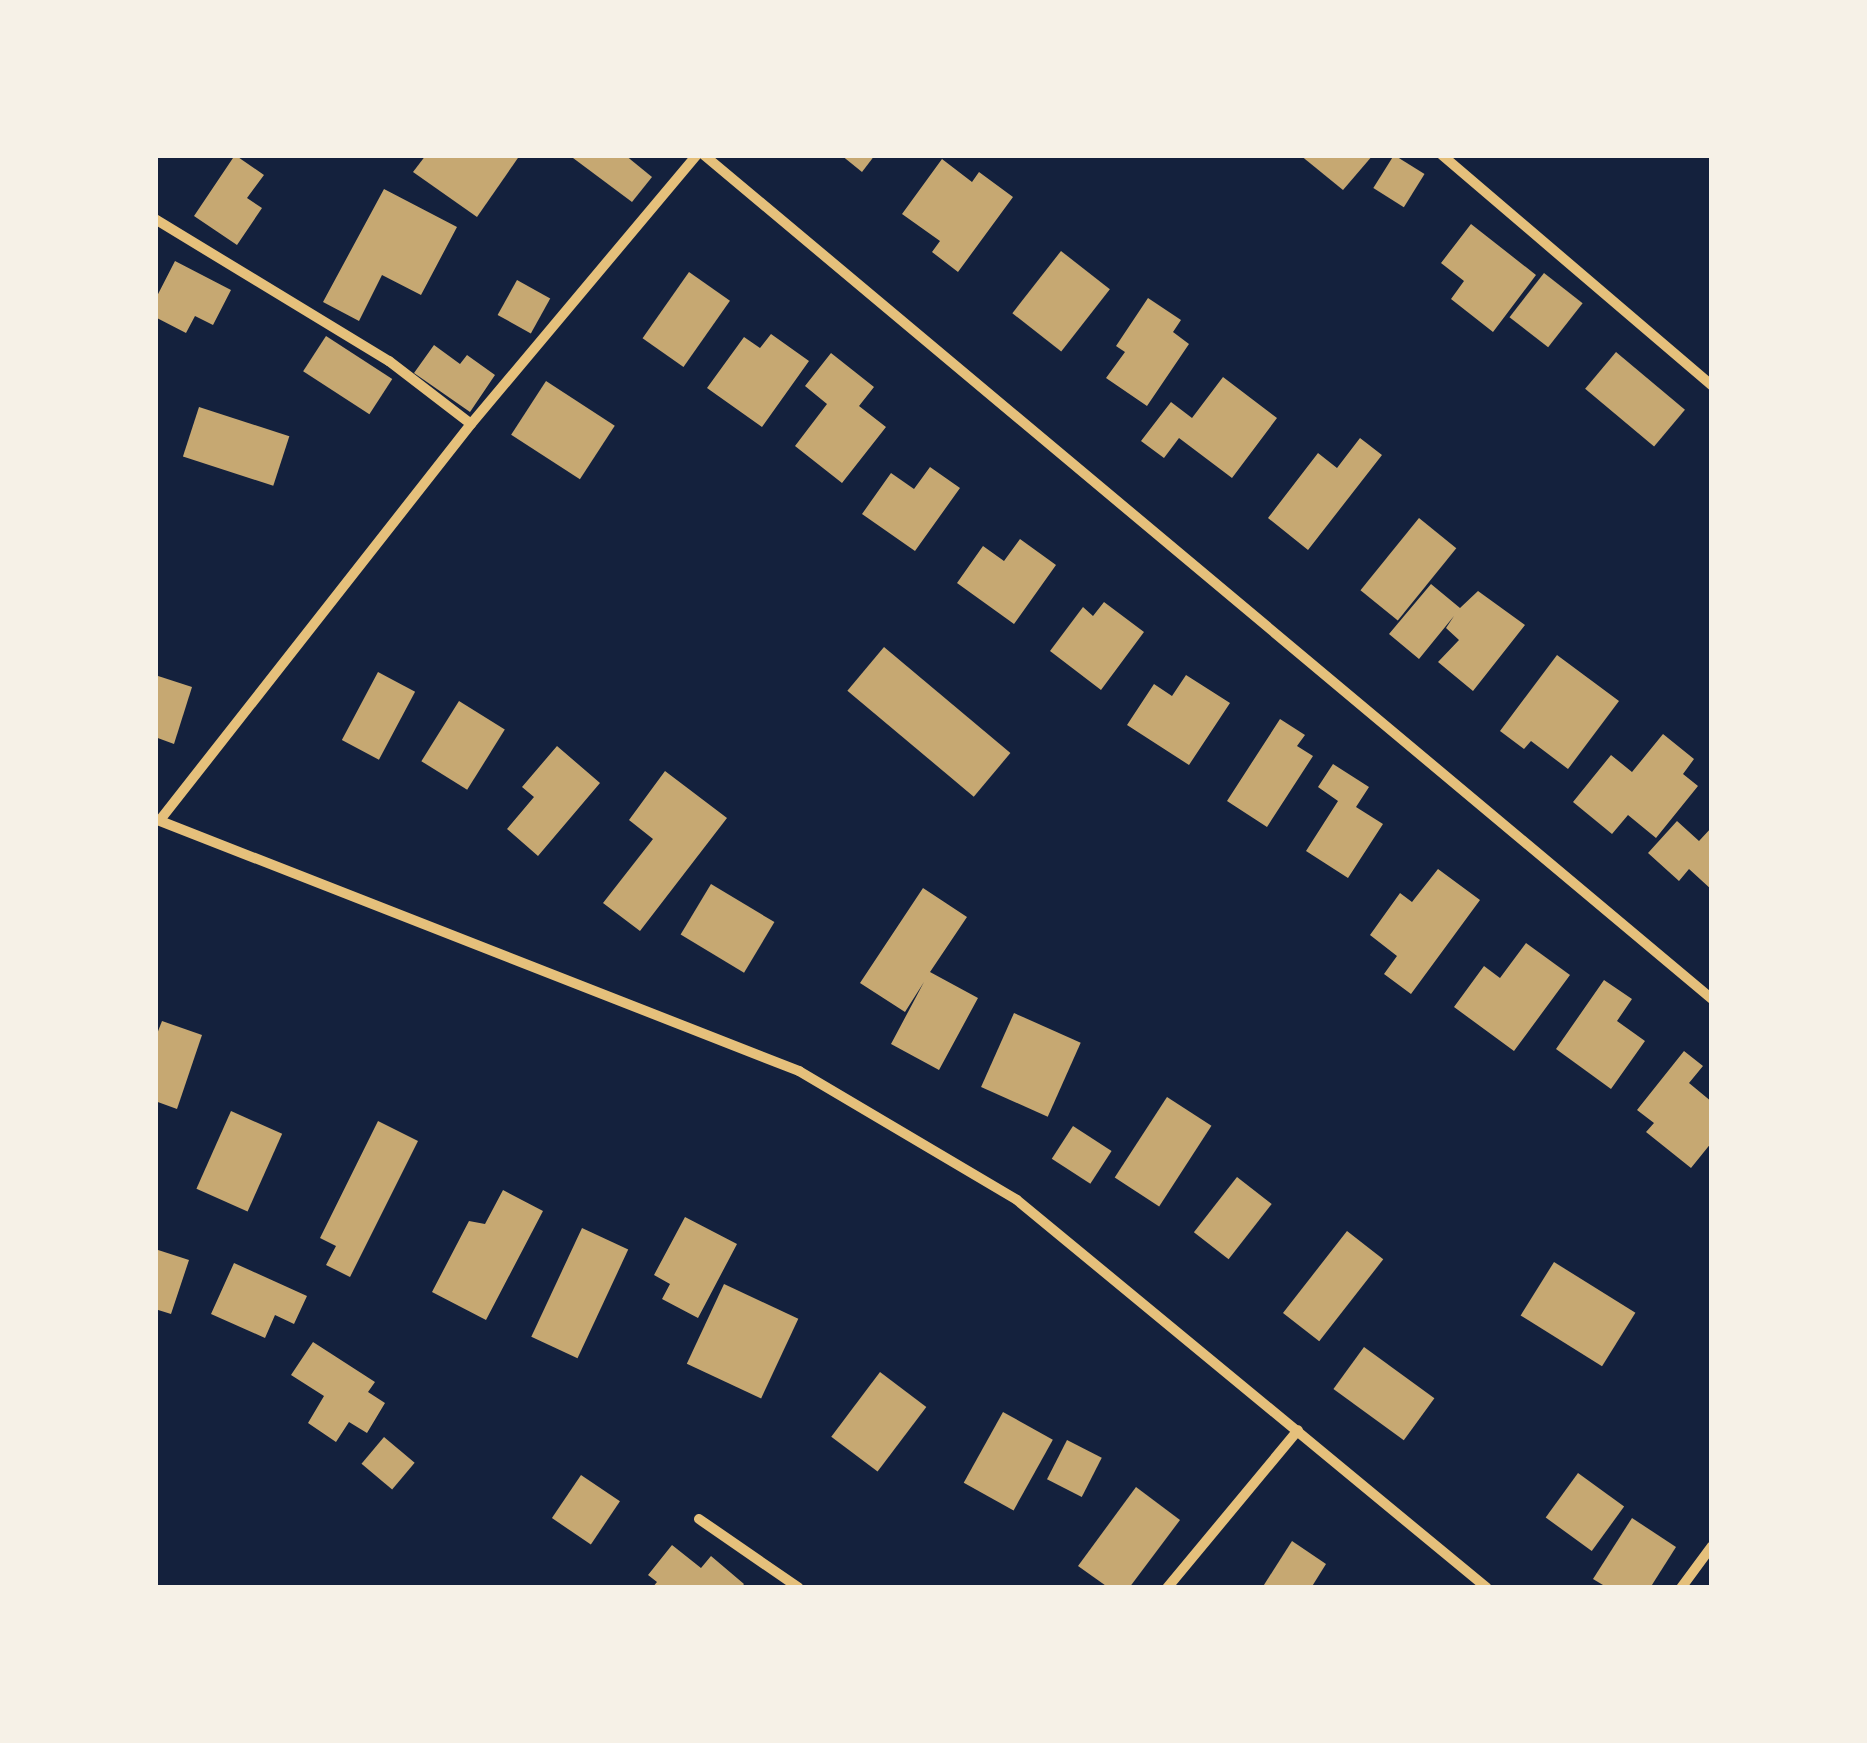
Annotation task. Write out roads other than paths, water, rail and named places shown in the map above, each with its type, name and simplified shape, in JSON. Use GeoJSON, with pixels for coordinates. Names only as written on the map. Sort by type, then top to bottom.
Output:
{"type":"FeatureCollection","features":[{"type":"Feature","properties":{"kind":"street"},"geometry":{"type":"LineString","coordinates":[[1487,1588],[1017,1200],[799,1071],[158,820],[470,424],[700,155],[1712,999]]}},
{"type":"Feature","properties":{"kind":"street"},"geometry":{"type":"LineString","coordinates":[[1442,155],[1712,386]]}},
{"type":"Feature","properties":{"kind":"street"},"geometry":{"type":"LineString","coordinates":[[155,219],[389,361],[470,424]]}},
{"type":"Feature","properties":{"kind":"street"},"geometry":{"type":"LineString","coordinates":[[1167,1588],[1298,1430]]}},
{"type":"Feature","properties":{"kind":"street"},"geometry":{"type":"LineString","coordinates":[[698,1519],[799,1588]]}},
{"type":"Feature","properties":{"kind":"street"},"geometry":{"type":"LineString","coordinates":[[1681,1588],[1712,1546]]}}]}
